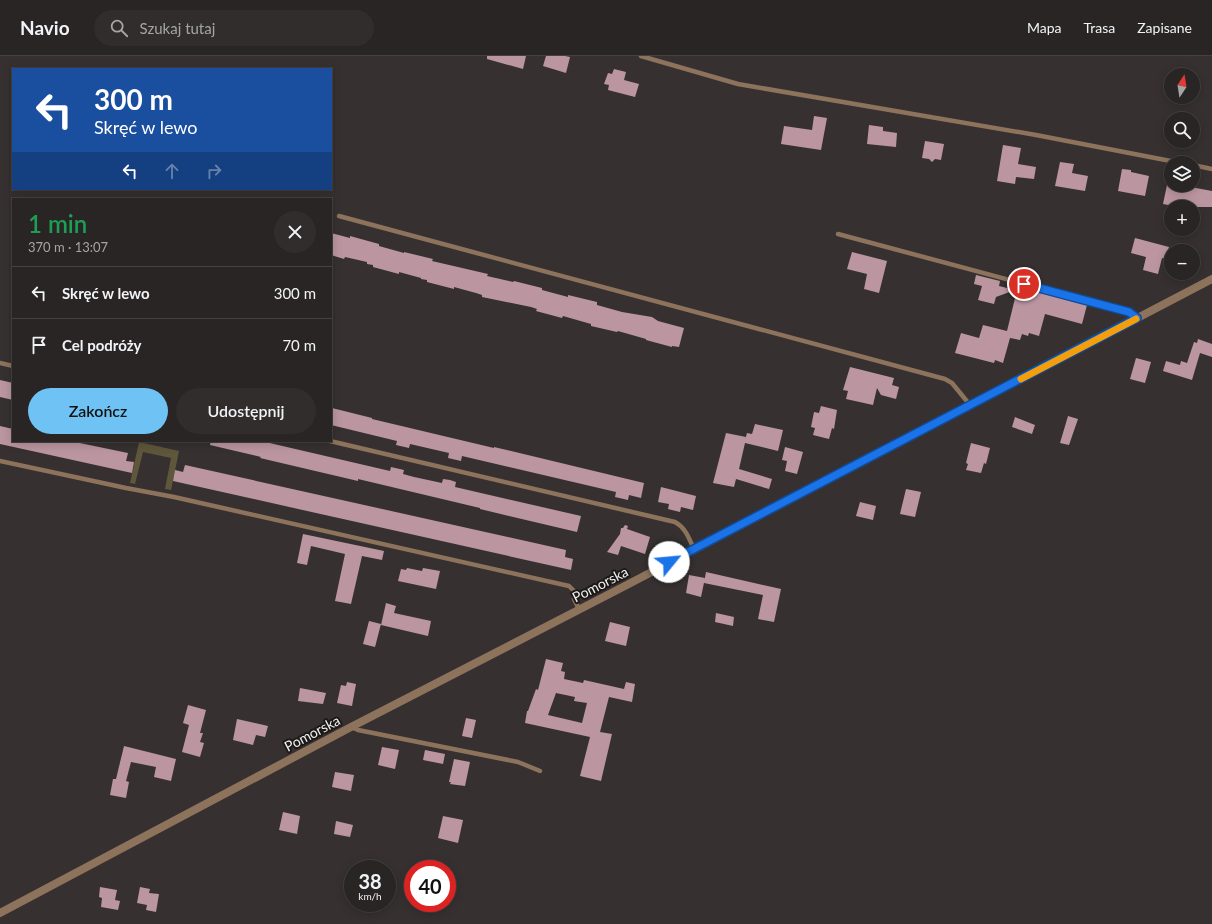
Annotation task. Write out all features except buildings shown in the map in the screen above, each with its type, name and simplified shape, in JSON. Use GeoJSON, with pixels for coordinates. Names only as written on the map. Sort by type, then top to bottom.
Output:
{"type":"FeatureCollection","features":[{"type":"Feature","properties":{"kind":"street","name":"Pomorska"},"geometry":{"type":"LineString","coordinates":[[0,913],[351,727],[1212,279]]}},
{"type":"Feature","properties":{"kind":"lane"},"geometry":{"type":"LineString","coordinates":[[641,56],[738,84],[1028,134],[1164,160]]}},
{"type":"Feature","properties":{"kind":"lane"},"geometry":{"type":"LineString","coordinates":[[1200,166],[1212,169]]}},
{"type":"Feature","properties":{"kind":"lane"},"geometry":{"type":"LineString","coordinates":[[339,216],[945,379],[952,383],[970,405]]}},
{"type":"Feature","properties":{"kind":"lane"},"geometry":{"type":"LineString","coordinates":[[838,234],[1129,312],[1137,318]]}},
{"type":"Feature","properties":{"kind":"lane"},"geometry":{"type":"LineString","coordinates":[[0,363],[12,366]]}},
{"type":"Feature","properties":{"kind":"lane"},"geometry":{"type":"LineString","coordinates":[[332,441],[676,522],[685,529],[694,549]]}},
{"type":"Feature","properties":{"kind":"lane"},"geometry":{"type":"LineString","coordinates":[[0,461],[174,497],[569,586],[574,591],[574,599],[580,609]]}},
{"type":"Feature","properties":{"kind":"lane"},"geometry":{"type":"LineString","coordinates":[[351,727],[358,730],[518,762],[540,771]]}},
{"type":"Feature","properties":{"kind":"shaded area"},"geometry":{"type":"Polygon","coordinates":[[[139,442],[179,451],[171,490],[165,489],[171,458],[143,452],[135,484],[130,483],[139,442]]]}},
{"type":"Feature","properties":{"kind":"slow traffic"},"geometry":{"type":"LineString","coordinates":[[1021,379],[1136,319]]}},
{"type":"Feature","properties":{"kind":"route"},"geometry":{"type":"LineString","coordinates":[[669,562],[1137,318],[1129,312],[1024,284]]}}]}
